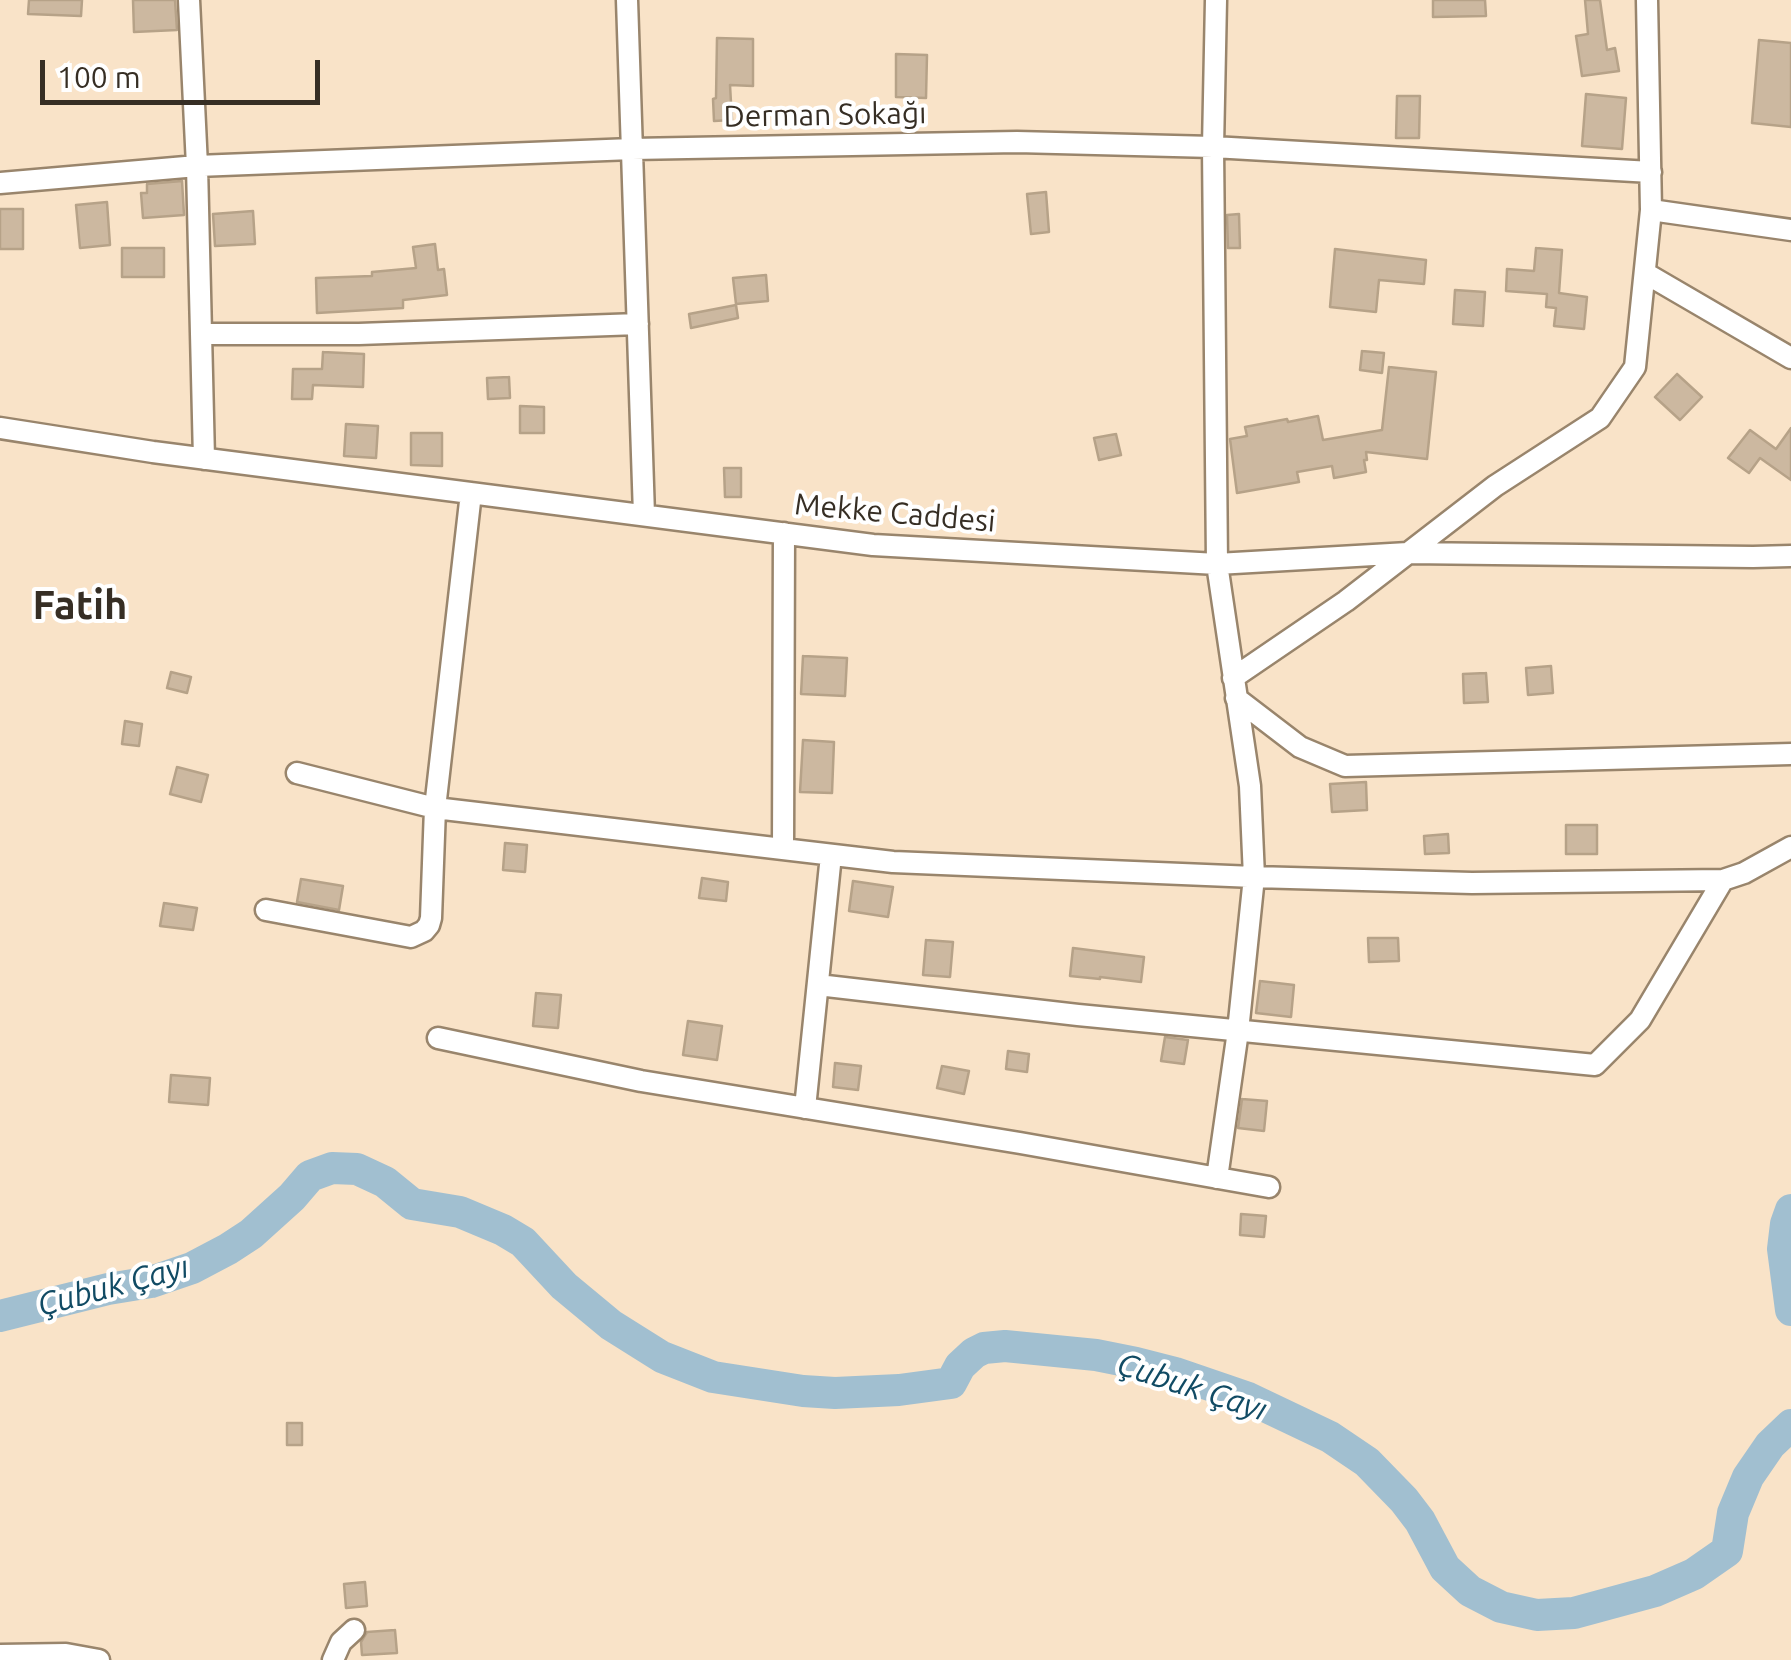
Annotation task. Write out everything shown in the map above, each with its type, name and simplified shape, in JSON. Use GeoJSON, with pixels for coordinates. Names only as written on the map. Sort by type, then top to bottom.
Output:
{"type":"FeatureCollection","features":[{"type":"Feature","properties":{"kind":"street"},"geometry":{"type":"LineString","coordinates":[[190,0],[204,459]]}},
{"type":"Feature","properties":{"kind":"street"},"geometry":{"type":"LineString","coordinates":[[627,0],[644,515]]}},
{"type":"Feature","properties":{"kind":"street"},"geometry":{"type":"LineString","coordinates":[[1216,0],[1213,147],[1217,564],[1250,786],[1254,877],[1218,1178]]}},
{"type":"Feature","properties":{"kind":"street"},"geometry":{"type":"LineString","coordinates":[[1235,688],[1495,486],[1600,418],[1635,367],[1651,210],[1647,0]]}},
{"type":"Feature","properties":{"kind":"street","name":"Derman Sokağı"},"geometry":{"type":"LineString","coordinates":[[0,183],[197,166],[632,149],[1016,142],[1213,147],[1651,172]]}},
{"type":"Feature","properties":{"kind":"street"},"geometry":{"type":"LineString","coordinates":[[1651,210],[1791,230]]}},
{"type":"Feature","properties":{"kind":"street"},"geometry":{"type":"LineString","coordinates":[[1644,273],[1791,358]]}},
{"type":"Feature","properties":{"kind":"street"},"geometry":{"type":"LineString","coordinates":[[201,334],[359,334],[638,324]]}},
{"type":"Feature","properties":{"kind":"street","name":"Mekke Caddesi"},"geometry":{"type":"LineString","coordinates":[[0,428],[204,459],[873,545],[1217,564],[1408,552],[1791,556]]}},
{"type":"Feature","properties":{"kind":"street"},"geometry":{"type":"LineString","coordinates":[[266,910],[404,936],[424,931],[431,918],[435,808],[471,493]]}},
{"type":"Feature","properties":{"kind":"street"},"geometry":{"type":"LineString","coordinates":[[782,849],[784,533]]}},
{"type":"Feature","properties":{"kind":"street"},"geometry":{"type":"LineString","coordinates":[[1235,688],[1300,747],[1345,766],[1791,754]]}},
{"type":"Feature","properties":{"kind":"street"},"geometry":{"type":"LineString","coordinates":[[297,773],[435,808],[892,862],[1472,883],[1722,880],[1791,848]]}},
{"type":"Feature","properties":{"kind":"street"},"geometry":{"type":"LineString","coordinates":[[805,1108],[832,855]]}},
{"type":"Feature","properties":{"kind":"street"},"geometry":{"type":"LineString","coordinates":[[818,984],[1078,1015],[1595,1065],[1640,1020],[1722,880]]}},
{"type":"Feature","properties":{"kind":"street"},"geometry":{"type":"LineString","coordinates":[[438,1038],[642,1081],[1268,1187]]}},
{"type":"Feature","properties":{"kind":"street"},"geometry":{"type":"LineString","coordinates":[[333,1660],[341,1642],[354,1630]]}},
{"type":"Feature","properties":{"kind":"street"},"geometry":{"type":"LineString","coordinates":[[0,1655],[66,1654],[98,1660]]}},
{"type":"Feature","properties":{"kind":"building"},"geometry":{"type":"Polygon","coordinates":[[[29,0],[82,0],[81,16],[28,14],[29,0]]]}},
{"type":"Feature","properties":{"kind":"building"},"geometry":{"type":"Polygon","coordinates":[[[133,0],[175,0],[177,30],[134,32],[133,0]]]}},
{"type":"Feature","properties":{"kind":"building"},"geometry":{"type":"Polygon","coordinates":[[[1433,0],[1485,0],[1486,16],[1433,17],[1433,0]]]}},
{"type":"Feature","properties":{"kind":"building"},"geometry":{"type":"Polygon","coordinates":[[[1585,0],[1600,0],[1607,50],[1615,48],[1619,71],[1582,76],[1576,36],[1588,34],[1585,0]]]}},
{"type":"Feature","properties":{"kind":"building"},"geometry":{"type":"Polygon","coordinates":[[[717,38],[753,39],[753,86],[730,85],[732,120],[714,121],[717,38]]]}},
{"type":"Feature","properties":{"kind":"building"},"geometry":{"type":"Polygon","coordinates":[[[1759,40],[1791,43],[1791,127],[1752,123],[1759,40]]]}},
{"type":"Feature","properties":{"kind":"building"},"geometry":{"type":"Polygon","coordinates":[[[896,54],[927,55],[926,98],[896,97],[896,54]]]}},
{"type":"Feature","properties":{"kind":"building"},"geometry":{"type":"Polygon","coordinates":[[[1586,94],[1626,98],[1622,149],[1582,146],[1586,94]]]}},
{"type":"Feature","properties":{"kind":"building"},"geometry":{"type":"Polygon","coordinates":[[[1397,96],[1420,96],[1419,138],[1396,138],[1397,96]]]}},
{"type":"Feature","properties":{"kind":"building"},"geometry":{"type":"Polygon","coordinates":[[[182,181],[184,215],[143,218],[141,193],[147,193],[147,184],[182,181]]]}},
{"type":"Feature","properties":{"kind":"building"},"geometry":{"type":"Polygon","coordinates":[[[1046,192],[1049,232],[1031,234],[1027,194],[1046,192]]]}},
{"type":"Feature","properties":{"kind":"building"},"geometry":{"type":"Polygon","coordinates":[[[107,202],[110,245],[80,248],[76,205],[107,202]]]}},
{"type":"Feature","properties":{"kind":"building"},"geometry":{"type":"Polygon","coordinates":[[[0,209],[23,209],[23,249],[0,249],[0,209]]]}},
{"type":"Feature","properties":{"kind":"building"},"geometry":{"type":"Polygon","coordinates":[[[253,211],[255,244],[215,246],[213,214],[253,211]]]}},
{"type":"Feature","properties":{"kind":"building"},"geometry":{"type":"Polygon","coordinates":[[[1239,214],[1240,248],[1228,248],[1227,215],[1239,214]]]}},
{"type":"Feature","properties":{"kind":"building"},"geometry":{"type":"Polygon","coordinates":[[[435,244],[438,270],[444,269],[447,295],[403,300],[403,308],[317,313],[316,278],[372,276],[372,272],[416,268],[413,247],[435,244]]]}},
{"type":"Feature","properties":{"kind":"building"},"geometry":{"type":"Polygon","coordinates":[[[122,248],[164,248],[164,277],[122,277],[122,248]]]}},
{"type":"Feature","properties":{"kind":"building"},"geometry":{"type":"Polygon","coordinates":[[[1536,248],[1562,250],[1559,293],[1587,297],[1584,329],[1554,326],[1556,308],[1546,307],[1547,294],[1506,291],[1507,269],[1534,271],[1536,248]]]}},
{"type":"Feature","properties":{"kind":"building"},"geometry":{"type":"Polygon","coordinates":[[[1335,249],[1426,260],[1424,284],[1379,280],[1376,312],[1330,307],[1335,249]]]}},
{"type":"Feature","properties":{"kind":"building"},"geometry":{"type":"Polygon","coordinates":[[[766,275],[768,301],[736,304],[733,278],[766,275]]]}},
{"type":"Feature","properties":{"kind":"building"},"geometry":{"type":"Polygon","coordinates":[[[1455,290],[1485,292],[1483,326],[1453,324],[1455,290]]]}},
{"type":"Feature","properties":{"kind":"building"},"geometry":{"type":"Polygon","coordinates":[[[736,305],[738,318],[691,328],[689,314],[736,305]]]}},
{"type":"Feature","properties":{"kind":"building"},"geometry":{"type":"Polygon","coordinates":[[[1362,351],[1384,353],[1382,373],[1360,370],[1362,351]]]}},
{"type":"Feature","properties":{"kind":"building"},"geometry":{"type":"Polygon","coordinates":[[[323,352],[364,354],[363,387],[313,385],[312,399],[292,399],[293,369],[322,369],[323,352]]]}},
{"type":"Feature","properties":{"kind":"building"},"geometry":{"type":"Polygon","coordinates":[[[1389,367],[1436,372],[1427,459],[1366,452],[1366,472],[1334,478],[1332,466],[1297,472],[1299,482],[1237,493],[1230,439],[1247,436],[1245,427],[1318,416],[1323,440],[1382,430],[1389,367]]]}},
{"type":"Feature","properties":{"kind":"building"},"geometry":{"type":"Polygon","coordinates":[[[1677,374],[1702,397],[1680,420],[1655,397],[1677,374]]]}},
{"type":"Feature","properties":{"kind":"building"},"geometry":{"type":"Polygon","coordinates":[[[509,377],[510,398],[488,399],[487,378],[509,377]]]}},
{"type":"Feature","properties":{"kind":"building"},"geometry":{"type":"Polygon","coordinates":[[[520,406],[544,407],[544,433],[520,433],[520,406]]]}},
{"type":"Feature","properties":{"kind":"building"},"geometry":{"type":"Polygon","coordinates":[[[346,424],[378,426],[376,458],[344,456],[346,424]]]}},
{"type":"Feature","properties":{"kind":"building"},"geometry":{"type":"Polygon","coordinates":[[[1791,428],[1791,480],[1760,458],[1749,473],[1728,458],[1750,430],[1776,449],[1791,428]]]}},
{"type":"Feature","properties":{"kind":"building"},"geometry":{"type":"Polygon","coordinates":[[[411,433],[442,433],[442,466],[411,465],[411,433]]]}},
{"type":"Feature","properties":{"kind":"building"},"geometry":{"type":"Polygon","coordinates":[[[1116,434],[1121,455],[1099,460],[1094,438],[1116,434]]]}},
{"type":"Feature","properties":{"kind":"building"},"geometry":{"type":"Polygon","coordinates":[[[724,468],[741,468],[741,497],[725,497],[724,468]]]}},
{"type":"Feature","properties":{"kind":"building"},"geometry":{"type":"Polygon","coordinates":[[[803,656],[847,658],[845,696],[801,694],[803,656]]]}},
{"type":"Feature","properties":{"kind":"building"},"geometry":{"type":"Polygon","coordinates":[[[1551,666],[1553,693],[1528,695],[1526,668],[1551,666]]]}},
{"type":"Feature","properties":{"kind":"building"},"geometry":{"type":"Polygon","coordinates":[[[171,672],[191,677],[187,693],[167,688],[171,672]]]}},
{"type":"Feature","properties":{"kind":"building"},"geometry":{"type":"Polygon","coordinates":[[[1486,673],[1488,702],[1464,703],[1463,674],[1486,673]]]}},
{"type":"Feature","properties":{"kind":"building"},"geometry":{"type":"Polygon","coordinates":[[[125,721],[142,724],[139,746],[122,744],[125,721]]]}},
{"type":"Feature","properties":{"kind":"building"},"geometry":{"type":"Polygon","coordinates":[[[803,740],[834,742],[832,793],[800,792],[803,740]]]}},
{"type":"Feature","properties":{"kind":"building"},"geometry":{"type":"Polygon","coordinates":[[[177,767],[208,775],[201,802],[170,794],[177,767]]]}},
{"type":"Feature","properties":{"kind":"building"},"geometry":{"type":"Polygon","coordinates":[[[1366,782],[1367,810],[1332,812],[1330,784],[1366,782]]]}},
{"type":"Feature","properties":{"kind":"building"},"geometry":{"type":"Polygon","coordinates":[[[1566,825],[1597,825],[1597,854],[1566,854],[1566,825]]]}},
{"type":"Feature","properties":{"kind":"building"},"geometry":{"type":"Polygon","coordinates":[[[1448,834],[1449,853],[1425,854],[1424,836],[1448,834]]]}},
{"type":"Feature","properties":{"kind":"building"},"geometry":{"type":"Polygon","coordinates":[[[505,843],[527,845],[525,872],[503,870],[505,843]]]}},
{"type":"Feature","properties":{"kind":"building"},"geometry":{"type":"Polygon","coordinates":[[[702,878],[728,882],[726,901],[699,898],[702,878]]]}},
{"type":"Feature","properties":{"kind":"building"},"geometry":{"type":"Polygon","coordinates":[[[301,879],[343,886],[339,910],[297,902],[301,879]]]}},
{"type":"Feature","properties":{"kind":"building"},"geometry":{"type":"Polygon","coordinates":[[[853,881],[893,887],[888,917],[849,911],[853,881]]]}},
{"type":"Feature","properties":{"kind":"building"},"geometry":{"type":"Polygon","coordinates":[[[164,903],[197,908],[193,930],[160,926],[164,903]]]}},
{"type":"Feature","properties":{"kind":"building"},"geometry":{"type":"Polygon","coordinates":[[[1368,938],[1398,938],[1399,961],[1369,962],[1368,938]]]}},
{"type":"Feature","properties":{"kind":"building"},"geometry":{"type":"Polygon","coordinates":[[[926,940],[953,942],[950,977],[923,975],[926,940]]]}},
{"type":"Feature","properties":{"kind":"building"},"geometry":{"type":"Polygon","coordinates":[[[1073,948],[1144,957],[1141,982],[1070,976],[1073,948]]]}},
{"type":"Feature","properties":{"kind":"building"},"geometry":{"type":"Polygon","coordinates":[[[1260,981],[1294,985],[1291,1017],[1256,1013],[1260,981]]]}},
{"type":"Feature","properties":{"kind":"building"},"geometry":{"type":"Polygon","coordinates":[[[536,993],[561,995],[558,1028],[533,1026],[536,993]]]}},
{"type":"Feature","properties":{"kind":"building"},"geometry":{"type":"Polygon","coordinates":[[[688,1021],[722,1026],[717,1060],[683,1055],[688,1021]]]}},
{"type":"Feature","properties":{"kind":"building"},"geometry":{"type":"Polygon","coordinates":[[[1165,1037],[1188,1040],[1184,1064],[1161,1061],[1165,1037]]]}},
{"type":"Feature","properties":{"kind":"building"},"geometry":{"type":"Polygon","coordinates":[[[1008,1051],[1029,1054],[1027,1072],[1006,1069],[1008,1051]]]}},
{"type":"Feature","properties":{"kind":"building"},"geometry":{"type":"Polygon","coordinates":[[[835,1063],[861,1066],[858,1090],[833,1087],[835,1063]]]}},
{"type":"Feature","properties":{"kind":"building"},"geometry":{"type":"Polygon","coordinates":[[[942,1066],[969,1071],[964,1094],[937,1088],[942,1066]]]}},
{"type":"Feature","properties":{"kind":"building"},"geometry":{"type":"Polygon","coordinates":[[[171,1075],[210,1078],[208,1105],[169,1102],[171,1075]]]}},
{"type":"Feature","properties":{"kind":"building"},"geometry":{"type":"Polygon","coordinates":[[[1242,1099],[1267,1101],[1264,1131],[1238,1128],[1242,1099]]]}},
{"type":"Feature","properties":{"kind":"building"},"geometry":{"type":"Polygon","coordinates":[[[1241,1214],[1266,1216],[1264,1237],[1240,1235],[1241,1214]]]}},
{"type":"Feature","properties":{"kind":"building"},"geometry":{"type":"Polygon","coordinates":[[[287,1423],[302,1423],[302,1445],[287,1445],[287,1423]]]}},
{"type":"Feature","properties":{"kind":"building"},"geometry":{"type":"Polygon","coordinates":[[[365,1582],[367,1606],[346,1608],[344,1584],[365,1582]]]}},
{"type":"Feature","properties":{"kind":"building"},"geometry":{"type":"Polygon","coordinates":[[[395,1630],[397,1653],[362,1655],[361,1642],[367,1632],[395,1630]]]}},
{"type":"Feature","properties":{"kind":"waterway","name":"Çubuk Çayı"},"geometry":{"type":"LineString","coordinates":[[0,1316],[151,1282],[192,1268],[251,1234],[310,1176],[332,1168],[357,1169],[385,1182],[412,1204],[460,1212],[503,1230],[523,1242],[564,1286],[611,1325],[662,1357],[713,1377],[803,1391],[899,1390],[951,1383],[960,1366],[974,1353],[1005,1346],[1136,1363],[1248,1398],[1330,1437],[1367,1462],[1404,1500],[1445,1568],[1470,1591],[1501,1607],[1537,1615],[1574,1613],[1655,1591],[1694,1574],[1727,1551],[1733,1513],[1748,1477],[1770,1445],[1791,1425]]}},
{"type":"Feature","properties":{"kind":"waterway","name":"Çubuk Çayı"},"geometry":{"type":"LineString","coordinates":[[1791,1210],[1783,1249],[1791,1310]]}},
{"type":"Feature","properties":{"kind":"district","name":"Fatih"},"geometry":{"type":"Point","coordinates":[80,606]}}]}
